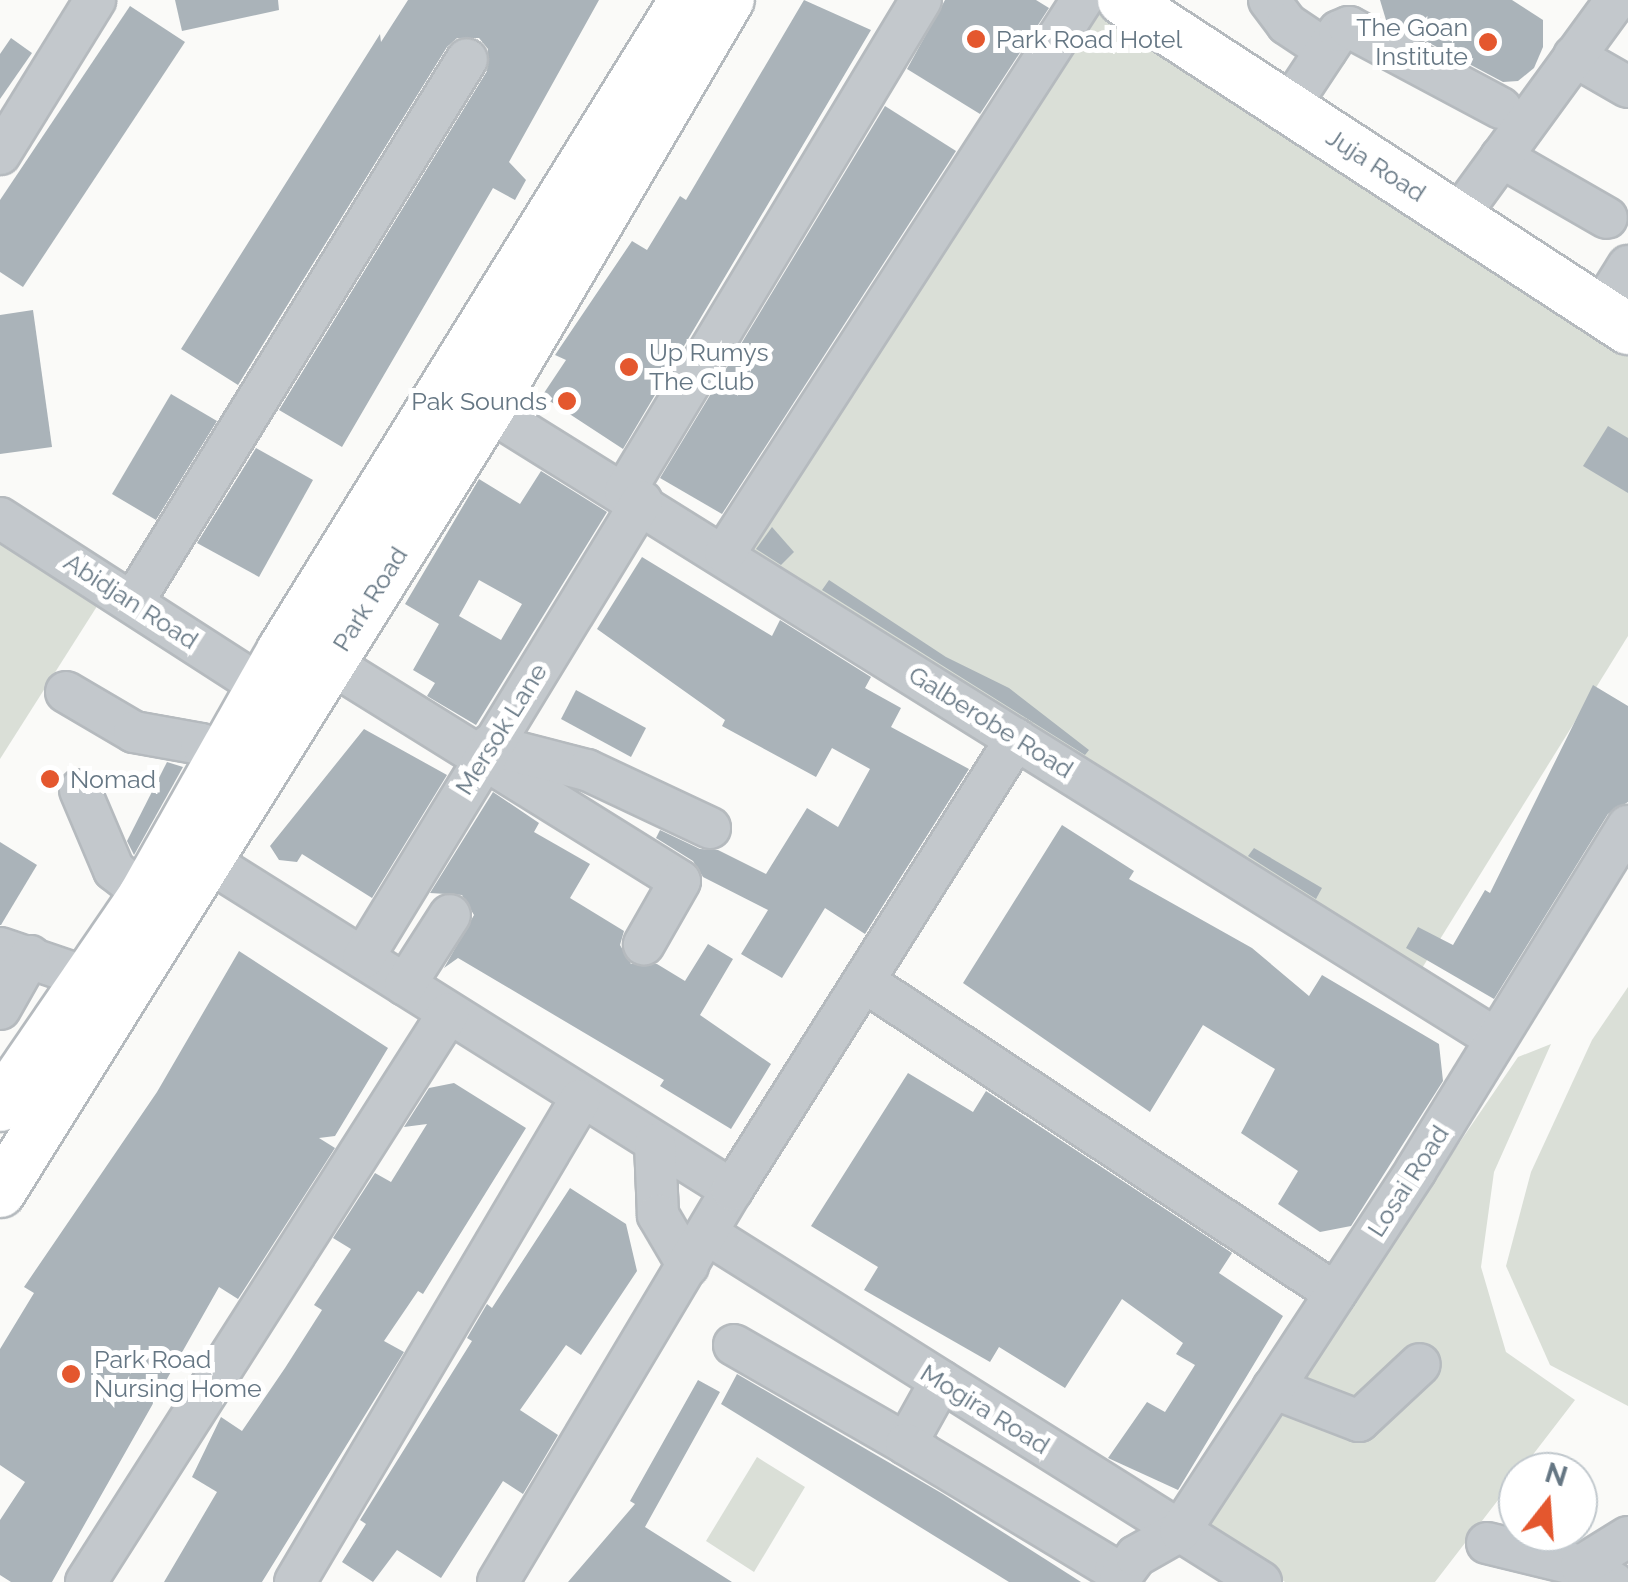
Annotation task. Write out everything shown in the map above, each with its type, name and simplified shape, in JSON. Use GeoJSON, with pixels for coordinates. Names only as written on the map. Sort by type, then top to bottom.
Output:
{"type":"FeatureCollection","features":[{"type":"Feature","properties":{"kind":"main road","name":"Park Road"},"geometry":{"type":"LineString","coordinates":[[158,906],[208,861],[243,762],[261,686],[685,0]]}},
{"type":"Feature","properties":{"kind":"main road","name":"Park Road"},"geometry":{"type":"LineString","coordinates":[[7,1166],[103,988],[158,906],[243,762],[330,663],[488,410],[729,0]]}},
{"type":"Feature","properties":{"kind":"main road","name":"Juja Road"},"geometry":{"type":"LineString","coordinates":[[1123,0],[1614,320]]}},
{"type":"Feature","properties":{"kind":"main road","name":"Park Road"},"geometry":{"type":"LineString","coordinates":[[0,1106],[103,988]]}},
{"type":"Feature","properties":{"kind":"street"},"geometry":{"type":"LineString","coordinates":[[0,154],[96,0]]}},
{"type":"Feature","properties":{"kind":"street","name":"Mersok Lane"},"geometry":{"type":"LineString","coordinates":[[363,958],[921,0]]}},
{"type":"Feature","properties":{"kind":"street"},"geometry":{"type":"LineString","coordinates":[[725,554],[1082,0]]}},
{"type":"Feature","properties":{"kind":"street"},"geometry":{"type":"LineString","coordinates":[[1269,0],[1287,24],[1326,50]]}},
{"type":"Feature","properties":{"kind":"street"},"geometry":{"type":"LineString","coordinates":[[1457,218],[1616,0]]}},
{"type":"Feature","properties":{"kind":"street"},"geometry":{"type":"LineString","coordinates":[[1288,108],[1339,31],[1362,30],[1501,108]]}},
{"type":"Feature","properties":{"kind":"street"},"geometry":{"type":"LineString","coordinates":[[1574,56],[1628,87]]}},
{"type":"Feature","properties":{"kind":"street"},"geometry":{"type":"LineString","coordinates":[[132,602],[467,60]]}},
{"type":"Feature","properties":{"kind":"street"},"geometry":{"type":"LineString","coordinates":[[1501,157],[1607,218]]}},
{"type":"Feature","properties":{"kind":"street"},"geometry":{"type":"LineString","coordinates":[[1614,320],[1628,266]]}},
{"type":"Feature","properties":{"kind":"street","name":"Galberobe Road"},"geometry":{"type":"LineString","coordinates":[[488,410],[633,496],[1492,1037]]}},
{"type":"Feature","properties":{"kind":"street","name":"Abidjan Road"},"geometry":{"type":"LineString","coordinates":[[0,518],[261,686]]}},
{"type":"Feature","properties":{"kind":"street"},"geometry":{"type":"LineString","coordinates":[[330,663],[485,753],[680,881],[644,944]]}},
{"type":"Feature","properties":{"kind":"street"},"geometry":{"type":"LineString","coordinates":[[66,692],[134,732],[243,762]]}},
{"type":"Feature","properties":{"kind":"street"},"geometry":{"type":"LineString","coordinates":[[498,1582],[732,1190],[1016,738]]}},
{"type":"Feature","properties":{"kind":"street"},"geometry":{"type":"LineString","coordinates":[[485,753],[588,770],[710,828]]}},
{"type":"Feature","properties":{"kind":"street"},"geometry":{"type":"LineString","coordinates":[[80,790],[114,870],[158,906]]}},
{"type":"Feature","properties":{"kind":"street","name":"Losai Road"},"geometry":{"type":"LineString","coordinates":[[1180,1531],[1335,1293],[1492,1037],[1628,826]]}},
{"type":"Feature","properties":{"kind":"street"},"geometry":{"type":"LineString","coordinates":[[208,861],[580,1100],[732,1190]]}},
{"type":"Feature","properties":{"kind":"street"},"geometry":{"type":"LineString","coordinates":[[404,986],[450,915]]}},
{"type":"Feature","properties":{"kind":"street"},"geometry":{"type":"LineString","coordinates":[[0,1009],[15,952],[103,988]]}},
{"type":"Feature","properties":{"kind":"street"},"geometry":{"type":"LineString","coordinates":[[865,982],[1335,1293]]}},
{"type":"Feature","properties":{"kind":"street"},"geometry":{"type":"LineString","coordinates":[[86,1582],[448,1014]]}},
{"type":"Feature","properties":{"kind":"street"},"geometry":{"type":"LineString","coordinates":[[296,1582],[580,1100]]}},
{"type":"Feature","properties":{"kind":"street"},"geometry":{"type":"LineString","coordinates":[[655,1144],[658,1216],[698,1251]]}},
{"type":"Feature","properties":{"kind":"street","name":"Mogira Road"},"geometry":{"type":"LineString","coordinates":[[698,1251],[941,1382],[1261,1582]]}},
{"type":"Feature","properties":{"kind":"street"},"geometry":{"type":"LineString","coordinates":[[734,1345],[906,1444],[1121,1580],[1136,1556],[1180,1531]]}},
{"type":"Feature","properties":{"kind":"street"},"geometry":{"type":"LineString","coordinates":[[1273,1388],[1359,1421],[1420,1364]]}},
{"type":"Feature","properties":{"kind":"street"},"geometry":{"type":"LineString","coordinates":[[906,1444],[941,1382]]}},
{"type":"Feature","properties":{"kind":"street"},"geometry":{"type":"LineString","coordinates":[[1486,1544],[1597,1574],[1628,1537]]}},
{"type":"Feature","properties":{"kind":"shaded area"},"geometry":{"type":"Polygon","coordinates":[[[1082,0],[1123,0],[1628,329],[1628,636],[1411,986],[725,553],[1082,0]]]}},
{"type":"Feature","properties":{"kind":"shaded area"},"geometry":{"type":"Polygon","coordinates":[[[0,536],[101,600],[0,759],[0,536]]]}},
{"type":"Feature","properties":{"kind":"shaded area"},"geometry":{"type":"Polygon","coordinates":[[[1628,987],[1628,1406],[1550,1365],[1506,1266],[1531,1172],[1592,1040],[1628,987]]]}},
{"type":"Feature","properties":{"kind":"shaded area"},"geometry":{"type":"Polygon","coordinates":[[[1551,1044],[1494,1172],[1481,1267],[1506,1352],[1575,1400],[1535,1452],[1498,1452],[1498,1500],[1435,1582],[1285,1582],[1197,1527],[1518,1057],[1551,1044]]]}},
{"type":"Feature","properties":{"kind":"shaded area"},"geometry":{"type":"Polygon","coordinates":[[[757,1457],[805,1487],[754,1572],[706,1541],[757,1457]]]}},
{"type":"Feature","properties":{"kind":"building"},"geometry":{"type":"Polygon","coordinates":[[[175,0],[278,0],[279,10],[182,31],[175,0]]]}},
{"type":"Feature","properties":{"kind":"building"},"geometry":{"type":"Polygon","coordinates":[[[408,0],[599,0],[509,162],[526,180],[515,200],[493,188],[342,447],[279,410],[487,71],[488,49],[479,38],[457,38],[447,47],[238,385],[181,349],[380,34],[381,42],[408,0]]]}},
{"type":"Feature","properties":{"kind":"building"},"geometry":{"type":"Polygon","coordinates":[[[804,0],[871,30],[623,449],[542,396],[566,360],[555,355],[632,241],[647,250],[680,196],[686,200],[804,0]]]}},
{"type":"Feature","properties":{"kind":"building","name":"Park Road Hotel"},"geometry":{"type":"Polygon","coordinates":[[[945,0],[1036,0],[1049,8],[980,114],[907,69],[945,0]]]}},
{"type":"Feature","properties":{"kind":"building","name":"The Goan Institute"},"geometry":{"type":"Polygon","coordinates":[[[1380,0],[1512,0],[1543,20],[1543,47],[1534,68],[1518,81],[1503,82],[1386,20],[1380,0]]]}},
{"type":"Feature","properties":{"kind":"building"},"geometry":{"type":"Polygon","coordinates":[[[130,6],[185,42],[23,287],[0,272],[0,200],[130,6]]]}},
{"type":"Feature","properties":{"kind":"building"},"geometry":{"type":"Polygon","coordinates":[[[11,38],[32,53],[0,99],[0,54],[11,38]]]}},
{"type":"Feature","properties":{"kind":"building"},"geometry":{"type":"Polygon","coordinates":[[[885,106],[956,151],[722,514],[660,478],[885,106]]]}},
{"type":"Feature","properties":{"kind":"building"},"geometry":{"type":"Polygon","coordinates":[[[33,310],[52,447],[0,454],[0,315],[33,310]]]}},
{"type":"Feature","properties":{"kind":"building"},"geometry":{"type":"Polygon","coordinates":[[[171,394],[217,421],[156,520],[112,494],[171,394]]]}},
{"type":"Feature","properties":{"kind":"building"},"geometry":{"type":"Polygon","coordinates":[[[1608,426],[1628,438],[1628,493],[1583,466],[1608,426]]]}},
{"type":"Feature","properties":{"kind":"building"},"geometry":{"type":"Polygon","coordinates":[[[256,448],[313,480],[259,577],[197,543],[256,448]]]}},
{"type":"Feature","properties":{"kind":"building"},"geometry":{"type":"Polygon","coordinates":[[[541,471],[607,512],[476,725],[427,696],[435,683],[413,670],[439,624],[405,604],[479,479],[520,504],[541,471]],[[479,580],[459,616],[501,640],[522,604],[479,580]]]}},
{"type":"Feature","properties":{"kind":"building"},"geometry":{"type":"Polygon","coordinates":[[[772,527],[794,552],[781,565],[756,549],[772,527]]]}},
{"type":"Feature","properties":{"kind":"building"},"geometry":{"type":"Polygon","coordinates":[[[642,557],[772,636],[780,620],[871,677],[865,688],[901,708],[891,727],[969,769],[865,934],[825,908],[782,978],[741,954],[768,910],[703,877],[693,861],[656,838],[660,830],[700,849],[718,850],[766,874],[807,808],[838,827],[870,769],[832,748],[816,777],[722,726],[725,720],[597,629],[642,557]]]}},
{"type":"Feature","properties":{"kind":"building"},"geometry":{"type":"Polygon","coordinates":[[[829,580],[946,657],[1009,688],[1089,750],[1085,755],[822,590],[829,580]]]}},
{"type":"Feature","properties":{"kind":"building"},"geometry":{"type":"Polygon","coordinates":[[[1593,685],[1628,706],[1628,802],[1608,814],[1494,999],[1406,948],[1418,927],[1453,945],[1485,890],[1490,893],[1593,685]]]}},
{"type":"Feature","properties":{"kind":"building"},"geometry":{"type":"Polygon","coordinates":[[[576,690],[646,728],[631,757],[561,719],[576,690]]]}},
{"type":"Feature","properties":{"kind":"building"},"geometry":{"type":"Polygon","coordinates":[[[364,729],[447,775],[372,898],[302,854],[297,862],[279,860],[270,846],[364,729]]]}},
{"type":"Feature","properties":{"kind":"building"},"geometry":{"type":"Polygon","coordinates":[[[167,762],[183,767],[134,855],[127,841],[167,762]]]}},
{"type":"Feature","properties":{"kind":"building"},"geometry":{"type":"Polygon","coordinates":[[[493,792],[539,823],[534,832],[590,864],[570,898],[624,931],[620,945],[631,964],[657,964],[685,981],[708,944],[733,959],[700,1015],[771,1064],[731,1129],[660,1086],[664,1080],[458,958],[444,968],[474,915],[462,895],[430,893],[493,792]]]}},
{"type":"Feature","properties":{"kind":"building"},"geometry":{"type":"Polygon","coordinates":[[[1062,825],[1134,871],[1129,879],[1252,948],[1309,996],[1322,975],[1439,1044],[1443,1081],[1351,1226],[1320,1232],[1278,1204],[1298,1171],[1241,1133],[1275,1069],[1203,1025],[1150,1112],[963,983],[1062,825]]]}},
{"type":"Feature","properties":{"kind":"building"},"geometry":{"type":"Polygon","coordinates":[[[0,842],[37,865],[1,925],[0,925],[0,842]]]}},
{"type":"Feature","properties":{"kind":"building"},"geometry":{"type":"Polygon","coordinates":[[[1254,848],[1322,888],[1316,899],[1248,856],[1254,848]]]}},
{"type":"Feature","properties":{"kind":"building"},"geometry":{"type":"Polygon","coordinates":[[[239,951],[388,1048],[335,1136],[319,1138],[335,1148],[238,1299],[219,1287],[52,1582],[11,1582],[0,1575],[0,1520],[25,1482],[0,1465],[0,1349],[34,1293],[24,1287],[157,1092],[239,951]]]}},
{"type":"Feature","properties":{"kind":"building"},"geometry":{"type":"Polygon","coordinates":[[[908,1073],[973,1112],[986,1091],[1232,1253],[1219,1273],[1283,1316],[1178,1490],[1108,1458],[1147,1402],[1165,1412],[1195,1365],[1176,1354],[1183,1343],[1122,1299],[1065,1388],[999,1347],[990,1362],[864,1290],[878,1267],[811,1226],[908,1073]]]}},
{"type":"Feature","properties":{"kind":"building"},"geometry":{"type":"Polygon","coordinates":[[[454,1083],[526,1128],[423,1294],[418,1291],[384,1341],[404,1352],[262,1582],[164,1582],[217,1492],[192,1477],[221,1417],[242,1431],[322,1310],[314,1305],[351,1249],[333,1238],[375,1173],[391,1182],[427,1124],[404,1127],[429,1088],[454,1083]]]}},
{"type":"Feature","properties":{"kind":"building"},"geometry":{"type":"Polygon","coordinates":[[[570,1188],[626,1224],[637,1271],[581,1355],[566,1345],[520,1410],[558,1435],[523,1494],[503,1481],[441,1578],[397,1550],[373,1582],[342,1562],[366,1524],[360,1520],[472,1341],[467,1338],[487,1304],[492,1308],[570,1188]]]}},
{"type":"Feature","properties":{"kind":"building"},"geometry":{"type":"Polygon","coordinates":[[[737,1374],[943,1494],[1081,1582],[1009,1582],[721,1404],[737,1374]]]}},
{"type":"Feature","properties":{"kind":"building"},"geometry":{"type":"Polygon","coordinates":[[[698,1380],[720,1392],[645,1527],[732,1582],[568,1582],[635,1504],[630,1501],[698,1380]]]}},
{"type":"Feature","properties":{"kind":"place","name":"Park Road Hotel"},"geometry":{"type":"Point","coordinates":[976,39]}},
{"type":"Feature","properties":{"kind":"place","name":"The Goan Institute"},"geometry":{"type":"Point","coordinates":[1488,42]}},
{"type":"Feature","properties":{"kind":"place","name":"Up Rumys The Club"},"geometry":{"type":"Point","coordinates":[629,367]}},
{"type":"Feature","properties":{"kind":"place","name":"Pak Sounds"},"geometry":{"type":"Point","coordinates":[567,401]}},
{"type":"Feature","properties":{"kind":"place","name":"Nomad"},"geometry":{"type":"Point","coordinates":[50,779]}},
{"type":"Feature","properties":{"kind":"place","name":"Park Road Nursing Home"},"geometry":{"type":"Point","coordinates":[71,1374]}}]}
